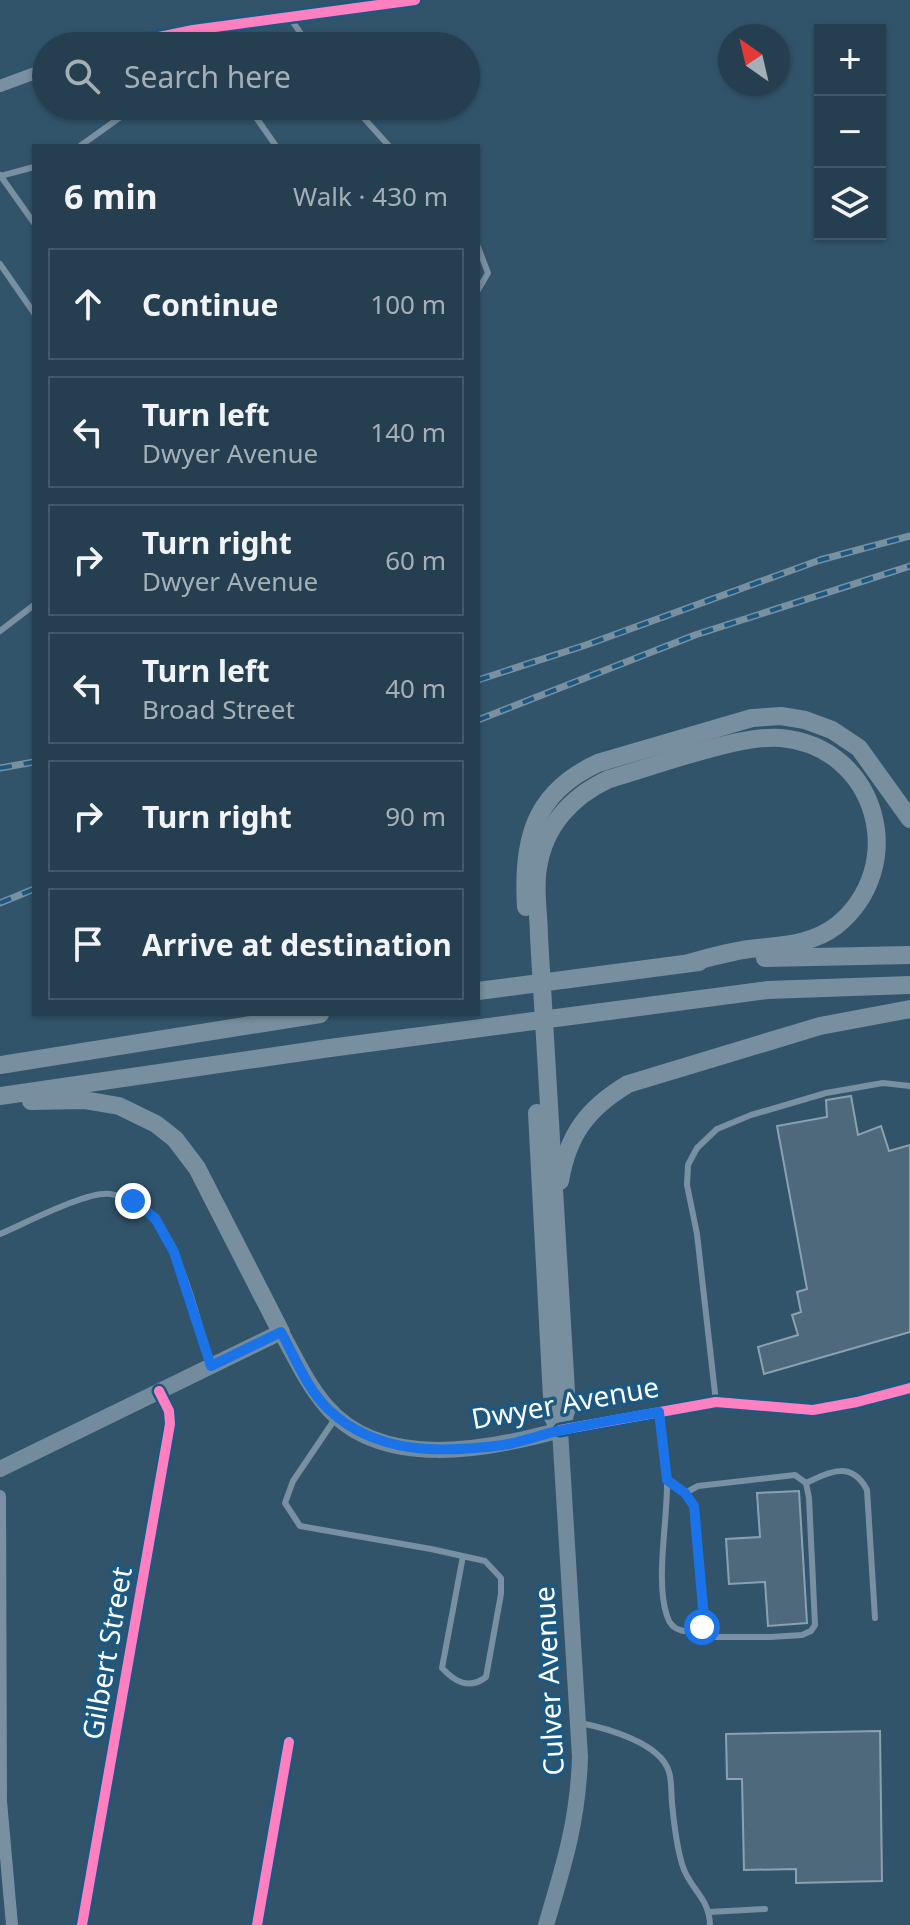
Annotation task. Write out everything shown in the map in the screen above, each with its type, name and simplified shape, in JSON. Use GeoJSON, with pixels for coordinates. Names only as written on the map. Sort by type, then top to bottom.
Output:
{"type":"FeatureCollection","features":[{"type":"Feature","properties":{"kind":"main road"},"geometry":{"type":"LineString","coordinates":[[534,938],[524,874],[531,834],[543,807],[560,787],[584,769],[598,763],[752,718],[781,716],[805,720],[832,730],[859,748],[910,819]]}},
{"type":"Feature","properties":{"kind":"main road"},"geometry":{"type":"LineString","coordinates":[[560,1430],[553,1417],[534,938],[537,869],[543,847],[554,823],[571,803],[595,785],[637,771],[761,738],[803,741],[829,752],[844,763],[865,788],[875,810],[879,855],[873,878],[860,900],[838,925],[803,942],[740,951],[689,963]]}},
{"type":"Feature","properties":{"kind":"main road"},"geometry":{"type":"LineString","coordinates":[[480,991],[745,958],[910,955]]}},
{"type":"Feature","properties":{"kind":"main road"},"geometry":{"type":"LineString","coordinates":[[0,1098],[330,1048],[768,990],[910,985]]}},
{"type":"Feature","properties":{"kind":"main road"},"geometry":{"type":"LineString","coordinates":[[557,1211],[560,1177],[568,1149],[582,1122],[603,1099],[628,1084],[820,1026],[910,1009]]}},
{"type":"Feature","properties":{"kind":"main road"},"geometry":{"type":"LineString","coordinates":[[0,1065],[307,1016]]}},
{"type":"Feature","properties":{"kind":"main road"},"geometry":{"type":"LineString","coordinates":[[539,1064],[557,1211],[567,1408],[560,1430]]}},
{"type":"Feature","properties":{"kind":"main road"},"geometry":{"type":"LineString","coordinates":[[0,1098],[84,1100],[119,1106],[156,1124],[175,1139],[197,1168],[281,1332],[0,1469]]}},
{"type":"Feature","properties":{"kind":"main road","name":"Dwyer Avenue"},"geometry":{"type":"LineString","coordinates":[[281,1332],[311,1387],[337,1416],[367,1437],[400,1448],[431,1450],[505,1445],[560,1430]]}},
{"type":"Feature","properties":{"kind":"main road","name":"Culver Avenue"},"geometry":{"type":"LineString","coordinates":[[546,1925],[571,1842],[579,1799],[578,1722],[560,1430]]}},
{"type":"Feature","properties":{"kind":"street"},"geometry":{"type":"LineString","coordinates":[[185,32],[415,0]]}},
{"type":"Feature","properties":{"kind":"street"},"geometry":{"type":"LineString","coordinates":[[0,86],[32,74]]}},
{"type":"Feature","properties":{"kind":"street","name":"Dwyer Avenue"},"geometry":{"type":"LineString","coordinates":[[560,1430],[716,1402],[813,1410],[910,1388]]}},
{"type":"Feature","properties":{"kind":"street","name":"Gilbert Street"},"geometry":{"type":"LineString","coordinates":[[82,1925],[170,1424],[169,1411],[159,1391]]}},
{"type":"Feature","properties":{"kind":"street"},"geometry":{"type":"LineString","coordinates":[[0,1496],[1,1801],[12,1925]]}},
{"type":"Feature","properties":{"kind":"street"},"geometry":{"type":"LineString","coordinates":[[257,1925],[289,1742]]}},
{"type":"Feature","properties":{"kind":"lane"},"geometry":{"type":"LineString","coordinates":[[289,16],[300,32]]}},
{"type":"Feature","properties":{"kind":"lane"},"geometry":{"type":"LineString","coordinates":[[83,144],[116,120]]}},
{"type":"Feature","properties":{"kind":"lane"},"geometry":{"type":"LineString","coordinates":[[258,120],[275,144]]}},
{"type":"Feature","properties":{"kind":"lane"},"geometry":{"type":"LineString","coordinates":[[366,120],[387,144]]}},
{"type":"Feature","properties":{"kind":"lane"},"geometry":{"type":"LineString","coordinates":[[32,168],[0,176],[32,220]]}},
{"type":"Feature","properties":{"kind":"lane"},"geometry":{"type":"LineString","coordinates":[[480,252],[488,273],[480,287]]}},
{"type":"Feature","properties":{"kind":"lane"},"geometry":{"type":"LineString","coordinates":[[0,264],[32,310]]}},
{"type":"Feature","properties":{"kind":"lane"},"geometry":{"type":"LineString","coordinates":[[0,631],[32,607]]}},
{"type":"Feature","properties":{"kind":"lane"},"geometry":{"type":"LineString","coordinates":[[716,1402],[697,1234],[687,1185],[688,1165],[697,1148],[717,1129],[751,1115],[826,1093],[883,1083],[910,1086]]}},
{"type":"Feature","properties":{"kind":"lane"},"geometry":{"type":"LineString","coordinates":[[0,1234],[80,1199],[108,1193],[133,1201],[155,1218],[174,1252],[211,1366]]}},
{"type":"Feature","properties":{"kind":"lane"},"geometry":{"type":"LineString","coordinates":[[659,1412],[667,1480],[662,1577],[667,1618],[681,1632],[694,1631],[702,1627],[704,1619],[694,1506],[685,1493],[667,1480]]}},
{"type":"Feature","properties":{"kind":"lane"},"geometry":{"type":"LineString","coordinates":[[337,1416],[293,1481],[285,1503],[300,1526],[463,1556],[485,1561],[501,1578],[501,1594],[486,1677],[478,1683],[468,1684],[458,1682],[442,1668],[463,1556]]}},
{"type":"Feature","properties":{"kind":"lane"},"geometry":{"type":"LineString","coordinates":[[806,1483],[832,1472],[850,1471],[857,1475],[867,1490],[875,1618]]}},
{"type":"Feature","properties":{"kind":"lane"},"geometry":{"type":"LineString","coordinates":[[685,1493],[698,1486],[795,1475],[806,1483]]}},
{"type":"Feature","properties":{"kind":"lane"},"geometry":{"type":"LineString","coordinates":[[702,1627],[716,1637],[771,1637],[802,1635],[811,1631],[815,1625],[806,1483]]}},
{"type":"Feature","properties":{"kind":"lane"},"geometry":{"type":"LineString","coordinates":[[578,1722],[649,1747],[660,1756],[669,1770],[676,1842],[684,1870],[705,1900],[710,1925]]}},
{"type":"Feature","properties":{"kind":"lane"},"geometry":{"type":"LineString","coordinates":[[709,1912],[765,1909]]}},
{"type":"Feature","properties":{"kind":"building"},"geometry":{"type":"Polygon","coordinates":[[[851,1096],[858,1135],[881,1126],[889,1151],[910,1145],[910,1332],[764,1374],[758,1347],[798,1335],[792,1315],[801,1312],[797,1292],[807,1289],[777,1126],[827,1117],[826,1100],[851,1096]]]}},
{"type":"Feature","properties":{"kind":"building"},"geometry":{"type":"Polygon","coordinates":[[[799,1491],[807,1623],[768,1626],[765,1582],[729,1584],[726,1539],[760,1537],[757,1493],[799,1491]]]}},
{"type":"Feature","properties":{"kind":"building"},"geometry":{"type":"Polygon","coordinates":[[[880,1731],[882,1881],[796,1883],[796,1869],[744,1870],[742,1779],[727,1779],[726,1734],[880,1731]]]}},
{"type":"Feature","properties":{"kind":"railway"},"geometry":{"type":"LineString","coordinates":[[480,679],[586,645],[820,560],[910,536]]}},
{"type":"Feature","properties":{"kind":"railway"},"geometry":{"type":"LineString","coordinates":[[480,719],[695,635],[910,566]]}},
{"type":"Feature","properties":{"kind":"railway"},"geometry":{"type":"LineString","coordinates":[[0,768],[32,762]]}},
{"type":"Feature","properties":{"kind":"railway"},"geometry":{"type":"LineString","coordinates":[[0,903],[32,890]]}},
{"type":"Feature","properties":{"kind":"cycle path"},"geometry":{"type":"LineString","coordinates":[[183,32],[415,0]]}},
{"type":"Feature","properties":{"kind":"cycle path"},"geometry":{"type":"LineString","coordinates":[[560,1430],[716,1402],[813,1410],[910,1388]]}},
{"type":"Feature","properties":{"kind":"cycle path"},"geometry":{"type":"LineString","coordinates":[[82,1925],[170,1424],[169,1411],[159,1391]]}},
{"type":"Feature","properties":{"kind":"cycle path"},"geometry":{"type":"LineString","coordinates":[[257,1925],[289,1742]]}},
{"type":"Feature","properties":{"kind":"route"},"geometry":{"type":"LineString","coordinates":[[133,1201],[155,1218],[174,1252],[211,1366],[281,1332],[311,1387],[328,1409],[367,1437],[400,1448],[431,1450],[505,1445],[560,1430],[659,1412],[667,1480],[685,1493],[694,1506],[704,1619],[702,1627]]}}]}
